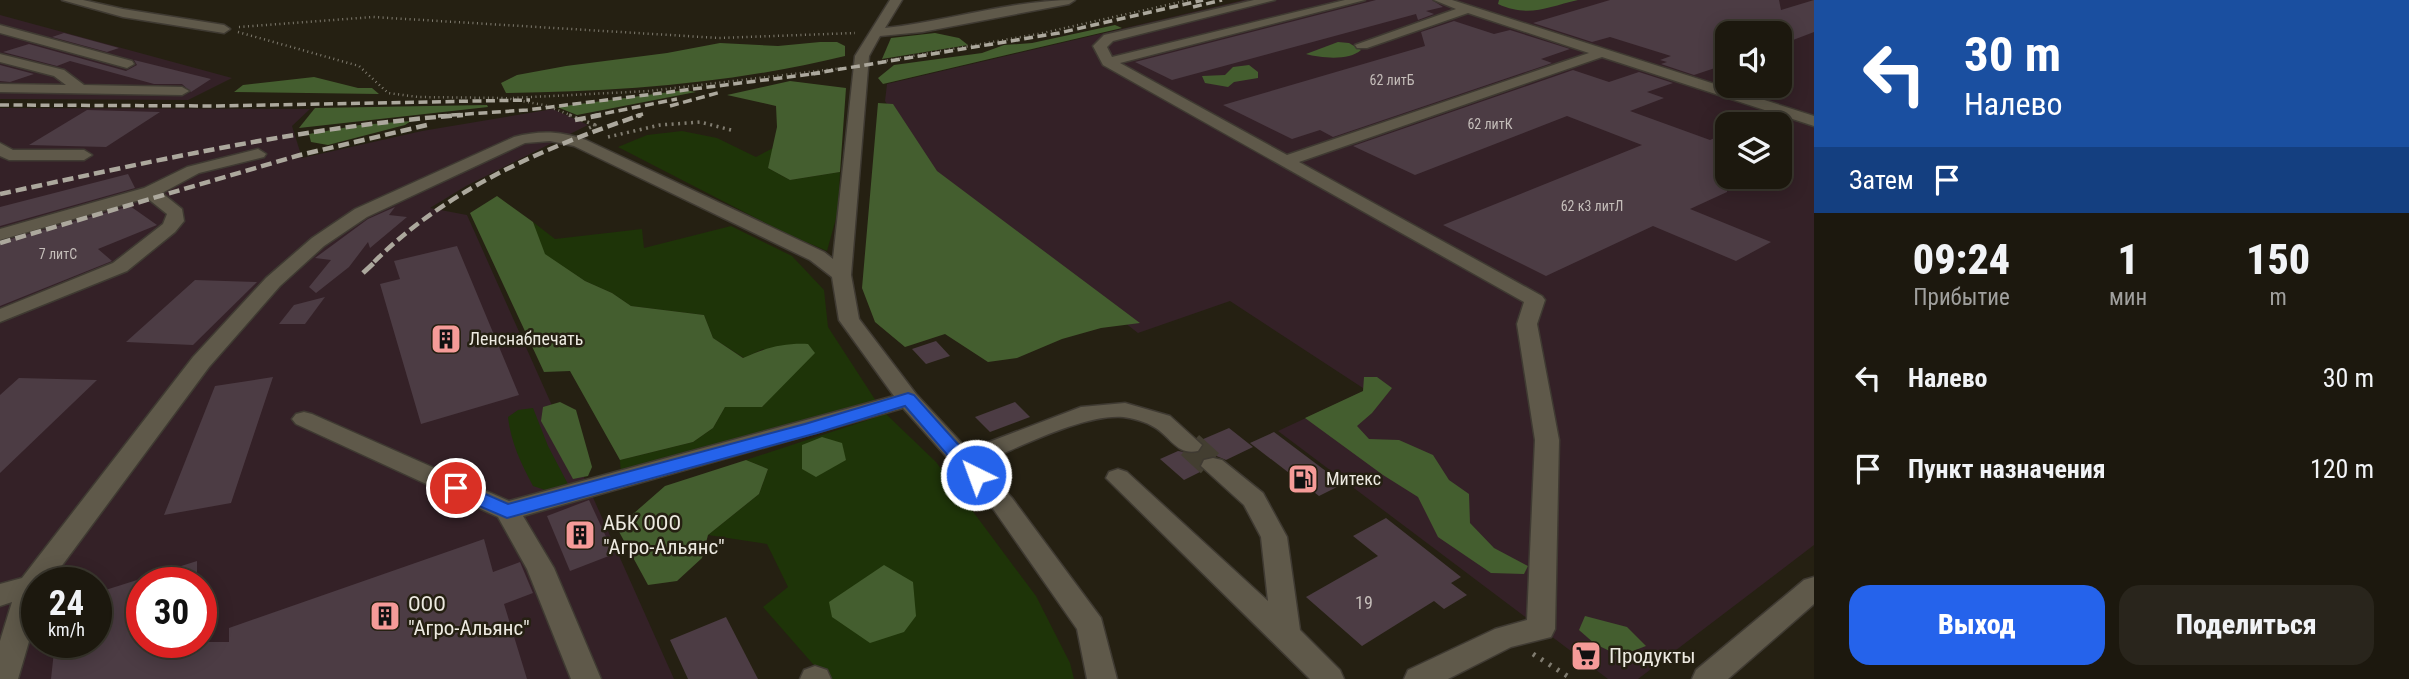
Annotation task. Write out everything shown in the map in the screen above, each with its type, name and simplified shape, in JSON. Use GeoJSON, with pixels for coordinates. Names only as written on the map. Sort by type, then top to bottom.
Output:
{"type":"FeatureCollection","features":[{"type":"Feature","properties":{"kind":"street"},"geometry":{"type":"LineString","coordinates":[[68,0],[123,13],[224,29]]}},
{"type":"Feature","properties":{"kind":"street"},"geometry":{"type":"LineString","coordinates":[[896,0],[861,62],[841,275],[849,320],[908,399],[1003,504],[1091,625],[1102,679]]}},
{"type":"Feature","properties":{"kind":"street"},"geometry":{"type":"LineString","coordinates":[[877,33],[922,28],[1069,0]]}},
{"type":"Feature","properties":{"kind":"street"},"geometry":{"type":"LineString","coordinates":[[1306,13],[1271,0],[1155,27],[1103,42],[1100,47],[1108,62],[1535,300],[1527,324],[1547,440],[1541,629],[1505,637],[1419,679]]}},
{"type":"Feature","properties":{"kind":"street"},"geometry":{"type":"LineString","coordinates":[[1108,62],[1359,0]]}},
{"type":"Feature","properties":{"kind":"street"},"geometry":{"type":"LineString","coordinates":[[1440,0],[1814,121]]}},
{"type":"Feature","properties":{"kind":"street"},"geometry":{"type":"LineString","coordinates":[[1362,45],[1468,9]]}},
{"type":"Feature","properties":{"kind":"street"},"geometry":{"type":"LineString","coordinates":[[1203,15],[1237,29]]}},
{"type":"Feature","properties":{"kind":"street"},"geometry":{"type":"LineString","coordinates":[[1155,27],[1188,41]]}},
{"type":"Feature","properties":{"kind":"street"},"geometry":{"type":"LineString","coordinates":[[0,29],[127,64]]}},
{"type":"Feature","properties":{"kind":"street"},"geometry":{"type":"LineString","coordinates":[[1285,161],[1601,53]]}},
{"type":"Feature","properties":{"kind":"street"},"geometry":{"type":"LineString","coordinates":[[0,58],[59,73],[80,89]]}},
{"type":"Feature","properties":{"kind":"street"},"geometry":{"type":"LineString","coordinates":[[0,88],[183,91]]}},
{"type":"Feature","properties":{"kind":"street"},"geometry":{"type":"LineString","coordinates":[[45,567],[201,362],[273,282],[318,242],[361,213],[520,140],[538,135],[574,141],[817,256],[841,275]]}},
{"type":"Feature","properties":{"kind":"street"},"geometry":{"type":"LineString","coordinates":[[0,148],[9,155],[84,155]]}},
{"type":"Feature","properties":{"kind":"street"},"geometry":{"type":"LineString","coordinates":[[0,235],[150,192],[192,170],[258,154]]}},
{"type":"Feature","properties":{"kind":"street"},"geometry":{"type":"LineString","coordinates":[[0,316],[120,267],[169,228],[175,221],[176,213],[150,192]]}},
{"type":"Feature","properties":{"kind":"street"},"geometry":{"type":"LineString","coordinates":[[507,511],[785,436],[908,399]]}},
{"type":"Feature","properties":{"kind":"street"},"geometry":{"type":"LineString","coordinates":[[962,461],[1089,412],[1125,410],[1163,421],[1190,445]]}},
{"type":"Feature","properties":{"kind":"street"},"geometry":{"type":"LineString","coordinates":[[304,419],[507,511],[540,568],[586,679]]}},
{"type":"Feature","properties":{"kind":"street"},"geometry":{"type":"LineString","coordinates":[[1213,466],[1254,499],[1274,537],[1286,635]]}},
{"type":"Feature","properties":{"kind":"street"},"geometry":{"type":"LineString","coordinates":[[1118,478],[1286,635],[1329,679]]}},
{"type":"Feature","properties":{"kind":"street"},"geometry":{"type":"LineString","coordinates":[[1707,679],[1814,588]]}},
{"type":"Feature","properties":{"kind":"street"},"geometry":{"type":"LineString","coordinates":[[0,595],[21,589]]}},
{"type":"Feature","properties":{"kind":"street"},"geometry":{"type":"LineString","coordinates":[[4,679],[21,620]]}},
{"type":"Feature","properties":{"kind":"path"},"geometry":{"type":"LineString","coordinates":[[224,29],[359,66],[388,93],[418,97],[505,98],[649,91],[861,62],[1038,34],[1189,0]]}},
{"type":"Feature","properties":{"kind":"path"},"geometry":{"type":"LineString","coordinates":[[224,29],[373,17],[719,38],[877,33]]}},
{"type":"Feature","properties":{"kind":"path"},"geometry":{"type":"LineString","coordinates":[[505,98],[555,108],[595,125],[574,141]]}},
{"type":"Feature","properties":{"kind":"path"},"geometry":{"type":"LineString","coordinates":[[574,141],[660,125],[700,122],[735,131]]}},
{"type":"Feature","properties":{"kind":"path"},"geometry":{"type":"LineString","coordinates":[[1505,637],[1572,679]]}},
{"type":"Feature","properties":{"kind":"shaded area"},"geometry":{"type":"Polygon","coordinates":[[[1244,0],[1814,0],[1814,545],[1638,679],[1608,679],[1278,431],[1366,390],[1230,301],[1138,333],[929,171],[885,101],[887,84],[1244,0]]]}},
{"type":"Feature","properties":{"kind":"shaded area"},"geometry":{"type":"Polygon","coordinates":[[[0,15],[232,78],[188,100],[0,99],[0,15]]]}},
{"type":"Feature","properties":{"kind":"shaded area"},"geometry":{"type":"Polygon","coordinates":[[[0,108],[310,109],[292,126],[302,158],[422,131],[553,109],[588,125],[466,186],[430,208],[467,215],[674,679],[0,679],[0,108]]]}},
{"type":"Feature","properties":{"kind":"green space"},"geometry":{"type":"Polygon","coordinates":[[[1499,0],[1578,0],[1529,11],[1498,4],[1499,0]]]}},
{"type":"Feature","properties":{"kind":"green space"},"geometry":{"type":"Polygon","coordinates":[[[1115,25],[1122,28],[883,84],[878,78],[894,65],[982,53],[1004,45],[1032,43],[1115,25]]]}},
{"type":"Feature","properties":{"kind":"green space"},"geometry":{"type":"Polygon","coordinates":[[[935,33],[959,38],[968,45],[882,59],[891,38],[935,33]]]}},
{"type":"Feature","properties":{"kind":"green space"},"geometry":{"type":"Polygon","coordinates":[[[837,42],[845,46],[845,56],[762,73],[634,88],[506,93],[501,83],[517,75],[566,66],[720,43],[778,46],[837,42]]]}},
{"type":"Feature","properties":{"kind":"green space"},"geometry":{"type":"Polygon","coordinates":[[[1338,42],[1349,43],[1361,50],[1342,57],[1306,54],[1338,42]]]}},
{"type":"Feature","properties":{"kind":"green space"},"geometry":{"type":"Polygon","coordinates":[[[1249,65],[1258,72],[1258,78],[1234,82],[1228,87],[1205,83],[1202,76],[1225,75],[1233,67],[1249,65]]]}},
{"type":"Feature","properties":{"kind":"green space"},"geometry":{"type":"Polygon","coordinates":[[[314,77],[358,88],[372,88],[379,94],[234,92],[243,85],[314,77]]]}},
{"type":"Feature","properties":{"kind":"green space"},"geometry":{"type":"Polygon","coordinates":[[[790,81],[846,88],[840,172],[790,180],[768,168],[777,127],[776,106],[727,95],[790,81]]]}},
{"type":"Feature","properties":{"kind":"green space"},"geometry":{"type":"Polygon","coordinates":[[[685,90],[696,92],[577,115],[557,107],[685,90]]]}},
{"type":"Feature","properties":{"kind":"green space"},"geometry":{"type":"Polygon","coordinates":[[[878,103],[893,104],[937,171],[1140,323],[1101,328],[1062,339],[1017,358],[988,362],[945,334],[905,347],[875,322],[862,288],[878,103]]]}},
{"type":"Feature","properties":{"kind":"green space"},"geometry":{"type":"Polygon","coordinates":[[[488,107],[299,128],[315,108],[488,107]]]}},
{"type":"Feature","properties":{"kind":"green space"},"geometry":{"type":"Polygon","coordinates":[[[411,121],[405,125],[328,145],[311,142],[309,134],[360,125],[411,121]]]}},
{"type":"Feature","properties":{"kind":"green space"},"geometry":{"type":"Polygon","coordinates":[[[682,131],[717,138],[756,157],[773,148],[768,168],[790,180],[840,172],[838,211],[827,251],[785,233],[618,147],[647,135],[682,131]]]}},
{"type":"Feature","properties":{"kind":"green space"},"geometry":{"type":"Polygon","coordinates":[[[497,196],[533,222],[545,254],[585,281],[612,293],[631,306],[704,315],[713,338],[743,358],[790,344],[808,344],[815,353],[762,407],[725,407],[713,428],[693,442],[620,460],[570,371],[544,372],[470,213],[497,196]]]}},
{"type":"Feature","properties":{"kind":"green space"},"geometry":{"type":"Polygon","coordinates":[[[533,222],[555,239],[642,229],[644,248],[731,226],[792,256],[824,290],[828,327],[876,401],[621,475],[620,460],[693,442],[713,428],[725,407],[762,407],[783,383],[763,349],[744,358],[713,338],[704,315],[631,306],[612,293],[585,281],[544,254],[533,222]]]}},
{"type":"Feature","properties":{"kind":"green space"},"geometry":{"type":"Polygon","coordinates":[[[1364,377],[1377,377],[1392,388],[1372,413],[1357,426],[1369,439],[1399,440],[1433,455],[1449,480],[1469,494],[1470,523],[1494,548],[1528,566],[1524,574],[1491,573],[1438,537],[1418,497],[1305,418],[1363,391],[1364,377]]]}},
{"type":"Feature","properties":{"kind":"green space"},"geometry":{"type":"Polygon","coordinates":[[[560,402],[576,410],[592,467],[588,476],[573,479],[541,421],[543,407],[560,402]]]}},
{"type":"Feature","properties":{"kind":"green space"},"geometry":{"type":"Polygon","coordinates":[[[533,408],[548,446],[569,486],[551,492],[533,486],[511,436],[508,417],[518,410],[533,408]]]}},
{"type":"Feature","properties":{"kind":"green space"},"geometry":{"type":"Polygon","coordinates":[[[886,414],[936,462],[1036,596],[1070,663],[1074,679],[826,679],[763,607],[788,587],[767,544],[708,535],[759,494],[768,469],[746,460],[886,414]]]}},
{"type":"Feature","properties":{"kind":"green space"},"geometry":{"type":"Polygon","coordinates":[[[822,437],[842,443],[846,460],[816,477],[802,469],[802,445],[822,437]]]}},
{"type":"Feature","properties":{"kind":"green space"},"geometry":{"type":"Polygon","coordinates":[[[746,460],[768,469],[759,494],[708,535],[702,558],[677,581],[648,585],[617,528],[665,486],[746,460]]]}},
{"type":"Feature","properties":{"kind":"green space"},"geometry":{"type":"Polygon","coordinates":[[[884,565],[913,582],[916,616],[904,632],[870,643],[832,617],[829,602],[884,565]]]}},
{"type":"Feature","properties":{"kind":"green space"},"geometry":{"type":"Polygon","coordinates":[[[1585,616],[1627,627],[1646,646],[1620,656],[1595,644],[1579,630],[1585,616]]]}},
{"type":"Feature","properties":{"kind":"building"},"geometry":{"type":"Polygon","coordinates":[[[1376,0],[1432,0],[1443,7],[1426,11],[1434,14],[1418,20],[1416,14],[1172,80],[1135,62],[1376,0]]]}},
{"type":"Feature","properties":{"kind":"building"},"geometry":{"type":"Polygon","coordinates":[[[1610,0],[1779,0],[1781,10],[1814,0],[1814,32],[1792,40],[1792,21],[1715,21],[1715,68],[1694,75],[1661,64],[1667,62],[1660,60],[1671,56],[1610,37],[1592,42],[1533,23],[1610,0]]]}},
{"type":"Feature","properties":{"kind":"building"},"geometry":{"type":"Polygon","coordinates":[[[1454,21],[1494,34],[1510,30],[1570,49],[1541,59],[1552,63],[1333,137],[1320,130],[1292,139],[1223,105],[1425,46],[1421,32],[1454,21]]]}},
{"type":"Feature","properties":{"kind":"building"},"geometry":{"type":"Polygon","coordinates":[[[64,33],[119,48],[107,52],[52,37],[64,33]]]}},
{"type":"Feature","properties":{"kind":"building"},"geometry":{"type":"Polygon","coordinates":[[[29,44],[126,71],[137,65],[134,60],[211,79],[191,92],[182,84],[154,84],[70,61],[57,66],[3,52],[29,44]]]}},
{"type":"Feature","properties":{"kind":"building"},"geometry":{"type":"Polygon","coordinates":[[[0,65],[34,74],[10,82],[0,81],[0,65]]]}},
{"type":"Feature","properties":{"kind":"building"},"geometry":{"type":"Polygon","coordinates":[[[1573,70],[1609,82],[1639,72],[1673,83],[1647,92],[1664,98],[1630,111],[1710,140],[1715,138],[1715,189],[1727,189],[1727,192],[1690,209],[1771,242],[1736,261],[1653,226],[1546,276],[1443,225],[1642,145],[1567,116],[1415,175],[1353,146],[1573,70]]]}},
{"type":"Feature","properties":{"kind":"building"},"geometry":{"type":"Polygon","coordinates":[[[87,110],[160,112],[106,147],[29,145],[87,110]]]}},
{"type":"Feature","properties":{"kind":"building"},"geometry":{"type":"Polygon","coordinates":[[[128,174],[135,188],[0,226],[0,207],[128,174]]]}},
{"type":"Feature","properties":{"kind":"building"},"geometry":{"type":"Polygon","coordinates":[[[130,206],[157,225],[98,249],[112,261],[0,306],[0,242],[130,206]]]}},
{"type":"Feature","properties":{"kind":"building"},"geometry":{"type":"Polygon","coordinates":[[[395,207],[389,215],[407,217],[370,248],[368,242],[349,267],[316,293],[309,287],[331,260],[315,258],[368,219],[395,207]]]}},
{"type":"Feature","properties":{"kind":"building","name":"Ленснабпечать"},"geometry":{"type":"Polygon","coordinates":[[[457,246],[519,395],[421,424],[380,284],[400,279],[394,261],[457,246]]]}},
{"type":"Feature","properties":{"kind":"building"},"geometry":{"type":"Polygon","coordinates":[[[195,280],[257,282],[193,345],[126,342],[195,280]]]}},
{"type":"Feature","properties":{"kind":"building"},"geometry":{"type":"Polygon","coordinates":[[[325,297],[305,324],[279,324],[294,305],[325,297]]]}},
{"type":"Feature","properties":{"kind":"building"},"geometry":{"type":"Polygon","coordinates":[[[936,341],[950,356],[926,364],[912,349],[936,341]]]}},
{"type":"Feature","properties":{"kind":"building"},"geometry":{"type":"Polygon","coordinates":[[[273,377],[231,503],[164,515],[215,386],[273,377]]]}},
{"type":"Feature","properties":{"kind":"building"},"geometry":{"type":"Polygon","coordinates":[[[19,378],[97,380],[0,473],[0,395],[19,378]]]}},
{"type":"Feature","properties":{"kind":"building"},"geometry":{"type":"Polygon","coordinates":[[[1015,402],[1030,417],[990,432],[975,417],[1015,402]]]}},
{"type":"Feature","properties":{"kind":"building"},"geometry":{"type":"Polygon","coordinates":[[[1229,428],[1253,447],[1226,460],[1214,455],[1203,457],[1198,466],[1202,471],[1184,480],[1160,459],[1178,451],[1198,454],[1205,445],[1201,440],[1229,428]]]}},
{"type":"Feature","properties":{"kind":"building"},"geometry":{"type":"Polygon","coordinates":[[[1274,432],[1343,484],[1319,496],[1250,443],[1274,432]]]}},
{"type":"Feature","properties":{"kind":"building","name":"АБК ООО \"Агро-Альянс\""},"geometry":{"type":"Polygon","coordinates":[[[589,500],[614,554],[570,571],[547,516],[589,500]]]}},
{"type":"Feature","properties":{"kind":"building"},"geometry":{"type":"Polygon","coordinates":[[[1386,518],[1461,577],[1451,583],[1467,595],[1444,609],[1434,601],[1362,646],[1306,597],[1378,556],[1353,536],[1386,518]]]}},
{"type":"Feature","properties":{"kind":"building","name":"ООО \"Агро-Альянс\""},"geometry":{"type":"Polygon","coordinates":[[[484,539],[493,572],[520,562],[533,593],[504,604],[527,679],[51,679],[53,658],[112,658],[112,588],[126,583],[126,658],[217,658],[217,642],[229,642],[229,628],[484,539]]]}},
{"type":"Feature","properties":{"kind":"building","name":"ООО \"Агро-Альянс\""},"geometry":{"type":"Polygon","coordinates":[[[197,561],[197,567],[178,567],[197,561]]]}},
{"type":"Feature","properties":{"kind":"building"},"geometry":{"type":"Polygon","coordinates":[[[726,617],[758,679],[688,679],[670,640],[726,617]]]}},
{"type":"Feature","properties":{"kind":"tunnel"},"geometry":{"type":"LineString","coordinates":[[1192,447],[1190,445],[1213,466]]}},
{"type":"Feature","properties":{"kind":"railway"},"geometry":{"type":"LineString","coordinates":[[811,74],[1059,33],[1203,0]]}},
{"type":"Feature","properties":{"kind":"railway"},"geometry":{"type":"LineString","coordinates":[[1193,7],[1222,0]]}},
{"type":"Feature","properties":{"kind":"railway"},"geometry":{"type":"LineString","coordinates":[[438,116],[527,110],[820,73]]}},
{"type":"Feature","properties":{"kind":"railway"},"geometry":{"type":"LineString","coordinates":[[670,106],[721,92]]}},
{"type":"Feature","properties":{"kind":"railway"},"geometry":{"type":"LineString","coordinates":[[592,116],[677,99]]}},
{"type":"Feature","properties":{"kind":"railway"},"geometry":{"type":"LineString","coordinates":[[0,105],[218,106],[530,100]]}},
{"type":"Feature","properties":{"kind":"railway"},"geometry":{"type":"LineString","coordinates":[[636,116],[643,114]]}},
{"type":"Feature","properties":{"kind":"railway"},"geometry":{"type":"LineString","coordinates":[[0,194],[173,157],[288,136],[463,115]]}},
{"type":"Feature","properties":{"kind":"railway"},"geometry":{"type":"LineString","coordinates":[[575,120],[601,115]]}},
{"type":"Feature","properties":{"kind":"railway"},"geometry":{"type":"LineString","coordinates":[[374,262],[402,236],[433,213],[499,173],[569,141],[641,115]]}},
{"type":"Feature","properties":{"kind":"railway"},"geometry":{"type":"LineString","coordinates":[[0,243],[300,155],[427,125]]}},
{"type":"Feature","properties":{"kind":"railway"},"geometry":{"type":"LineString","coordinates":[[363,273],[376,261]]}},
{"type":"Feature","properties":{"kind":"place","name":"Ленснабпечать"},"geometry":{"type":"Point","coordinates":[446,339]}},
{"type":"Feature","properties":{"kind":"place","name":"Митекс"},"geometry":{"type":"Point","coordinates":[1303,479]}},
{"type":"Feature","properties":{"kind":"place","name":"АБК ООО \"Агро-Альянс\""},"geometry":{"type":"Point","coordinates":[580,535]}},
{"type":"Feature","properties":{"kind":"place","name":"ООО \"Агро-Альянс\""},"geometry":{"type":"Point","coordinates":[385,616]}},
{"type":"Feature","properties":{"kind":"place","name":"Продукты"},"geometry":{"type":"Point","coordinates":[1586,656]}},
{"type":"Feature","properties":{"kind":"route"},"geometry":{"type":"LineString","coordinates":[[456,488],[507,511],[908,399],[976,475]]}}]}
